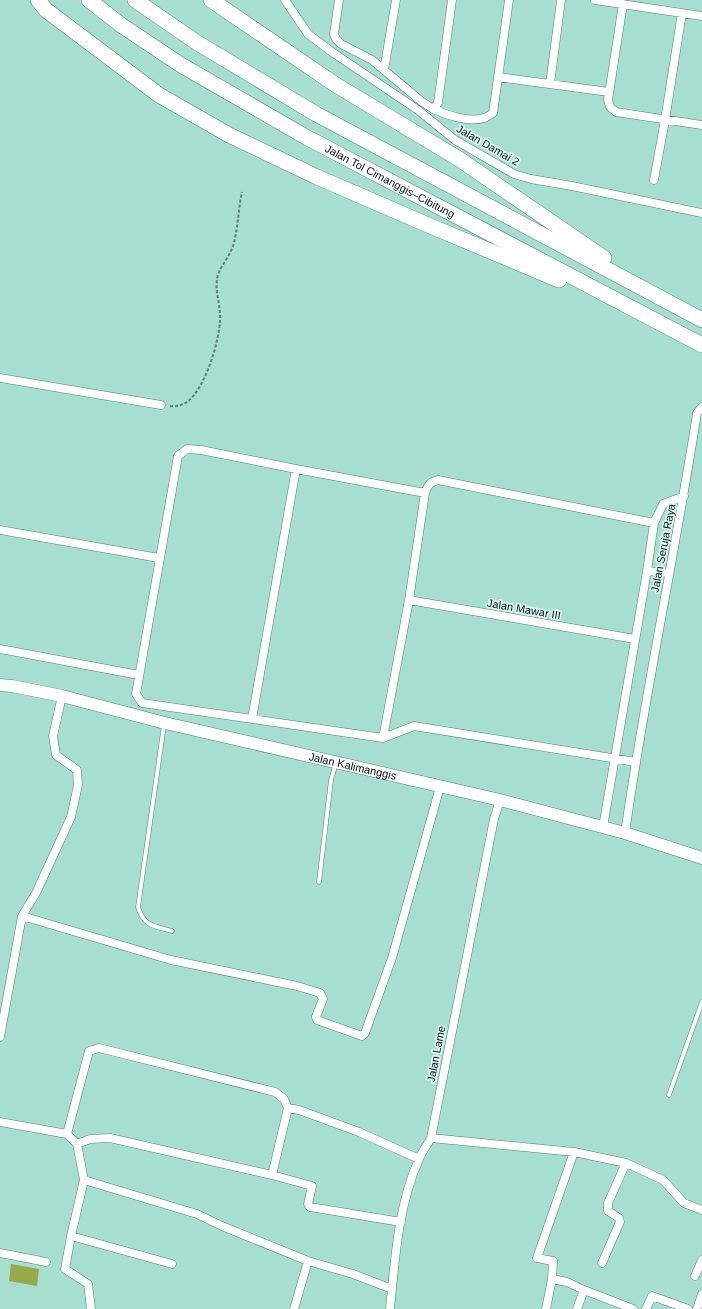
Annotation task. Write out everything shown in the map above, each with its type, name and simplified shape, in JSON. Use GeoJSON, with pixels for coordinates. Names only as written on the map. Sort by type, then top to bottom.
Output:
{"type":"FeatureCollection","features":[{"type":"Feature","properties":{"kind":"highway"},"geometry":{"type":"LineString","coordinates":[[38,0],[46,10],[159,95],[229,136],[317,177],[654,320]]}},
{"type":"Feature","properties":{"kind":"highway","name":"Jalan Tol Cimanggis–Cibitung"},"geometry":{"type":"LineString","coordinates":[[90,0],[121,25],[181,65],[306,137],[702,345]]}},
{"type":"Feature","properties":{"kind":"highway"},"geometry":{"type":"LineString","coordinates":[[135,0],[196,42],[316,114],[702,320]]}},
{"type":"Feature","properties":{"kind":"highway"},"geometry":{"type":"LineString","coordinates":[[211,0],[336,85],[459,159],[667,301]]}},
{"type":"Feature","properties":{"kind":"main road","name":"Jalan Kalimanggis"},"geometry":{"type":"LineString","coordinates":[[0,685],[62,696],[165,723],[500,800],[625,833],[702,858]]}},
{"type":"Feature","properties":{"kind":"street","name":"Jalan Damai 2"},"geometry":{"type":"LineString","coordinates":[[285,0],[308,34],[418,110],[455,140],[514,174],[531,180],[572,186],[702,213]]}},
{"type":"Feature","properties":{"kind":"street"},"geometry":{"type":"LineString","coordinates":[[339,0],[334,34],[336,39],[341,44],[372,60],[421,101],[433,109],[449,116],[470,119],[483,118],[493,113],[509,0]]}},
{"type":"Feature","properties":{"kind":"street"},"geometry":{"type":"LineString","coordinates":[[384,70],[396,0]]}},
{"type":"Feature","properties":{"kind":"street"},"geometry":{"type":"LineString","coordinates":[[433,109],[438,103],[452,0]]}},
{"type":"Feature","properties":{"kind":"street"},"geometry":{"type":"LineString","coordinates":[[550,84],[561,0]]}},
{"type":"Feature","properties":{"kind":"street"},"geometry":{"type":"LineString","coordinates":[[596,0],[702,16]]}},
{"type":"Feature","properties":{"kind":"street"},"geometry":{"type":"LineString","coordinates":[[623,4],[608,104],[612,110],[616,112],[702,125]]}},
{"type":"Feature","properties":{"kind":"street"},"geometry":{"type":"LineString","coordinates":[[654,180],[682,13]]}},
{"type":"Feature","properties":{"kind":"street"},"geometry":{"type":"LineString","coordinates":[[498,77],[609,92]]}},
{"type":"Feature","properties":{"kind":"street"},"geometry":{"type":"LineString","coordinates":[[0,378],[161,405]]}},
{"type":"Feature","properties":{"kind":"street"},"geometry":{"type":"LineString","coordinates":[[684,496],[697,413],[702,407]]}},
{"type":"Feature","properties":{"kind":"street"},"geometry":{"type":"LineString","coordinates":[[425,493],[296,470],[201,450],[186,449],[178,456],[159,558],[136,694],[142,703],[383,738],[414,726],[636,762]]}},
{"type":"Feature","properties":{"kind":"street"},"geometry":{"type":"LineString","coordinates":[[252,719],[296,470]]}},
{"type":"Feature","properties":{"kind":"street"},"geometry":{"type":"LineString","coordinates":[[383,738],[409,600],[425,493],[428,485],[432,481],[438,480],[654,523]]}},
{"type":"Feature","properties":{"kind":"street","name":"Jalan Seruja Raya"},"geometry":{"type":"LineString","coordinates":[[603,827],[654,523],[663,504],[684,496]]}},
{"type":"Feature","properties":{"kind":"street","name":"Jalan Seruja Raya"},"geometry":{"type":"LineString","coordinates":[[625,833],[669,573],[684,496]]}},
{"type":"Feature","properties":{"kind":"street"},"geometry":{"type":"LineString","coordinates":[[0,530],[159,558]]}},
{"type":"Feature","properties":{"kind":"street"},"geometry":{"type":"LineString","coordinates":[[647,571],[669,573]]}},
{"type":"Feature","properties":{"kind":"street","name":"Jalan Mawar III"},"geometry":{"type":"LineString","coordinates":[[409,600],[635,639]]}},
{"type":"Feature","properties":{"kind":"street"},"geometry":{"type":"LineString","coordinates":[[0,649],[139,675]]}},
{"type":"Feature","properties":{"kind":"street"},"geometry":{"type":"LineString","coordinates":[[0,1037],[22,916],[36,894],[71,817],[78,785],[77,770],[56,755],[53,736],[62,696]]}},
{"type":"Feature","properties":{"kind":"street"},"geometry":{"type":"LineString","coordinates":[[22,916],[172,960],[297,986],[320,993],[323,998],[316,1016],[317,1020],[362,1036],[365,1033],[392,958],[440,787]]}},
{"type":"Feature","properties":{"kind":"street","name":"Jalan Lame"},"geometry":{"type":"LineString","coordinates":[[390,1309],[405,1200],[419,1159],[431,1138],[490,834],[500,800]]}},
{"type":"Feature","properties":{"kind":"street"},"geometry":{"type":"LineString","coordinates":[[67,1134],[89,1051],[99,1048],[275,1092],[284,1099],[288,1108],[272,1175]]}},
{"type":"Feature","properties":{"kind":"street"},"geometry":{"type":"LineString","coordinates":[[288,1108],[299,1110],[359,1132],[419,1159]]}},
{"type":"Feature","properties":{"kind":"street"},"geometry":{"type":"LineString","coordinates":[[0,1122],[67,1134],[77,1144],[84,1180],[70,1236],[65,1269],[88,1284],[91,1309]]}},
{"type":"Feature","properties":{"kind":"street"},"geometry":{"type":"LineString","coordinates":[[77,1144],[90,1139],[110,1138],[272,1175],[312,1186],[308,1204],[310,1206],[401,1222]]}},
{"type":"Feature","properties":{"kind":"street"},"geometry":{"type":"LineString","coordinates":[[431,1138],[574,1152],[626,1163],[663,1180],[684,1203],[702,1210]]}},
{"type":"Feature","properties":{"kind":"street"},"geometry":{"type":"LineString","coordinates":[[546,1309],[552,1279],[553,1261],[537,1258],[574,1152]]}},
{"type":"Feature","properties":{"kind":"street"},"geometry":{"type":"LineString","coordinates":[[602,1263],[620,1222],[619,1218],[608,1211],[608,1203],[626,1163]]}},
{"type":"Feature","properties":{"kind":"street"},"geometry":{"type":"LineString","coordinates":[[84,1180],[197,1214],[226,1228],[308,1261],[352,1274],[392,1289]]}},
{"type":"Feature","properties":{"kind":"street"},"geometry":{"type":"LineString","coordinates":[[70,1236],[172,1264]]}},
{"type":"Feature","properties":{"kind":"street"},"geometry":{"type":"LineString","coordinates":[[0,1253],[46,1262]]}},
{"type":"Feature","properties":{"kind":"street"},"geometry":{"type":"LineString","coordinates":[[695,1276],[702,1260]]}},
{"type":"Feature","properties":{"kind":"street"},"geometry":{"type":"LineString","coordinates":[[294,1309],[308,1261]]}},
{"type":"Feature","properties":{"kind":"street"},"geometry":{"type":"LineString","coordinates":[[552,1279],[567,1282],[633,1309]]}},
{"type":"Feature","properties":{"kind":"street"},"geometry":{"type":"LineString","coordinates":[[577,1309],[584,1290]]}},
{"type":"Feature","properties":{"kind":"street"},"geometry":{"type":"LineString","coordinates":[[697,1309],[702,1294]]}},
{"type":"Feature","properties":{"kind":"street"},"geometry":{"type":"LineString","coordinates":[[646,1309],[652,1296],[688,1309]]}},
{"type":"Feature","properties":{"kind":"lane"},"geometry":{"type":"LineString","coordinates":[[165,723],[138,907],[140,916],[146,923],[172,931]]}},
{"type":"Feature","properties":{"kind":"lane"},"geometry":{"type":"LineString","coordinates":[[319,882],[331,780],[336,763]]}},
{"type":"Feature","properties":{"kind":"lane"},"geometry":{"type":"LineString","coordinates":[[669,1094],[702,1002]]}},
{"type":"Feature","properties":{"kind":"path"},"geometry":{"type":"LineString","coordinates":[[161,405],[176,406],[186,403],[195,393],[208,369],[214,352],[220,322],[217,278],[233,244],[242,192]]}},
{"type":"Feature","properties":{"kind":"building"},"geometry":{"type":"Polygon","coordinates":[[[11,1264],[39,1269],[37,1286],[9,1281],[11,1264]]]}}]}
